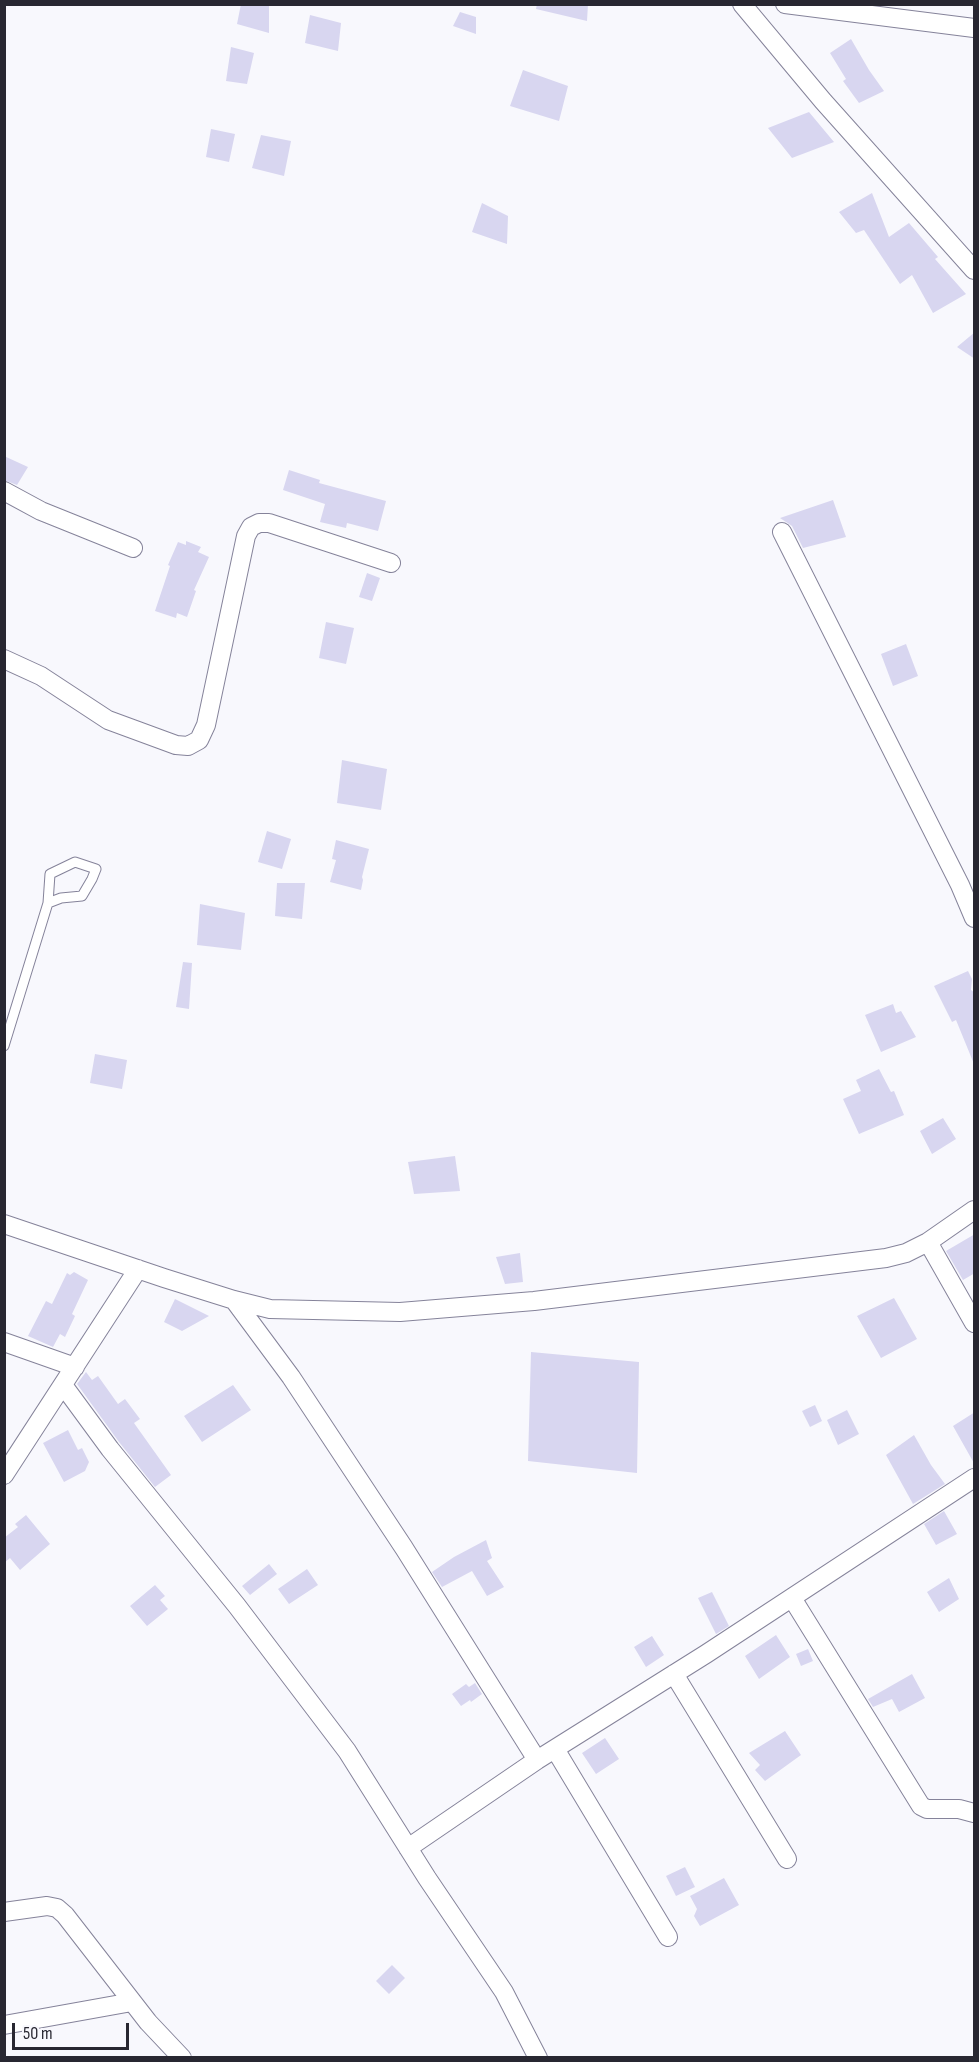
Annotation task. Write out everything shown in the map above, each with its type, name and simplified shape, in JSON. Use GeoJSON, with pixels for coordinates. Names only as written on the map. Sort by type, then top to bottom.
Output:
{"type":"FeatureCollection","features":[{"type":"Feature","properties":{"kind":"street"},"geometry":{"type":"LineString","coordinates":[[742,4],[975,270]]}},
{"type":"Feature","properties":{"kind":"street"},"geometry":{"type":"LineString","coordinates":[[785,4],[855,9],[975,28]]}},
{"type":"Feature","properties":{"kind":"street"},"geometry":{"type":"LineString","coordinates":[[4,491],[41,511],[133,548]]}},
{"type":"Feature","properties":{"kind":"street"},"geometry":{"type":"LineString","coordinates":[[4,659],[41,676],[108,720],[176,745],[188,746],[199,740],[206,725],[246,536],[251,527],[259,523],[269,523],[391,562]]}},
{"type":"Feature","properties":{"kind":"street"},"geometry":{"type":"LineString","coordinates":[[782,532],[975,918]]}},
{"type":"Feature","properties":{"kind":"street"},"geometry":{"type":"LineString","coordinates":[[4,1224],[234,1300],[270,1309],[400,1312],[534,1301],[886,1258],[928,1242],[975,1210]]}},
{"type":"Feature","properties":{"kind":"street"},"geometry":{"type":"LineString","coordinates":[[928,1242],[975,1323]]}},
{"type":"Feature","properties":{"kind":"street"},"geometry":{"type":"LineString","coordinates":[[5,1472],[138,1269]]}},
{"type":"Feature","properties":{"kind":"street"},"geometry":{"type":"LineString","coordinates":[[234,1300],[291,1377],[391,1529],[537,1761]]}},
{"type":"Feature","properties":{"kind":"street"},"geometry":{"type":"LineString","coordinates":[[4,1342],[75,1367]]}},
{"type":"Feature","properties":{"kind":"street"},"geometry":{"type":"LineString","coordinates":[[63,1385],[110,1449],[237,1606],[340,1742],[504,1992],[538,2058]]}},
{"type":"Feature","properties":{"kind":"street"},"geometry":{"type":"LineString","coordinates":[[408,1848],[555,1749],[975,1478]]}},
{"type":"Feature","properties":{"kind":"street"},"geometry":{"type":"LineString","coordinates":[[792,1598],[921,1806],[927,1809],[959,1809],[975,1813]]}},
{"type":"Feature","properties":{"kind":"street"},"geometry":{"type":"LineString","coordinates":[[674,1674],[787,1859]]}},
{"type":"Feature","properties":{"kind":"street"},"geometry":{"type":"LineString","coordinates":[[555,1749],[668,1937]]}},
{"type":"Feature","properties":{"kind":"street"},"geometry":{"type":"LineString","coordinates":[[4,1912],[47,1906],[57,1908],[65,1915],[148,2022],[182,2058]]}},
{"type":"Feature","properties":{"kind":"street"},"geometry":{"type":"LineString","coordinates":[[4,2025],[132,2002]]}},
{"type":"Feature","properties":{"kind":"lane"},"geometry":{"type":"LineString","coordinates":[[4,1046],[48,903],[50,874],[75,862],[96,869],[82,896],[61,898],[48,903]]}},
{"type":"Feature","properties":{"kind":"building"},"geometry":{"type":"Polygon","coordinates":[[[241,4],[269,4],[269,33],[237,24],[241,4]]]}},
{"type":"Feature","properties":{"kind":"building"},"geometry":{"type":"Polygon","coordinates":[[[537,4],[588,4],[587,21],[536,9],[537,4]]]}},
{"type":"Feature","properties":{"kind":"building"},"geometry":{"type":"Polygon","coordinates":[[[460,12],[476,17],[476,34],[453,26],[460,12]]]}},
{"type":"Feature","properties":{"kind":"building"},"geometry":{"type":"Polygon","coordinates":[[[310,15],[341,23],[338,51],[305,43],[310,15]]]}},
{"type":"Feature","properties":{"kind":"building"},"geometry":{"type":"Polygon","coordinates":[[[851,39],[884,91],[859,103],[843,81],[846,79],[830,53],[851,39]]]}},
{"type":"Feature","properties":{"kind":"building"},"geometry":{"type":"Polygon","coordinates":[[[231,47],[254,53],[247,84],[226,81],[231,47]]]}},
{"type":"Feature","properties":{"kind":"building"},"geometry":{"type":"Polygon","coordinates":[[[523,70],[568,86],[559,121],[510,106],[523,70]]]}},
{"type":"Feature","properties":{"kind":"building"},"geometry":{"type":"Polygon","coordinates":[[[809,112],[834,142],[792,158],[768,128],[809,112]]]}},
{"type":"Feature","properties":{"kind":"building"},"geometry":{"type":"Polygon","coordinates":[[[211,129],[235,134],[229,162],[206,157],[211,129]]]}},
{"type":"Feature","properties":{"kind":"building"},"geometry":{"type":"Polygon","coordinates":[[[261,135],[291,141],[284,176],[252,168],[261,135]]]}},
{"type":"Feature","properties":{"kind":"building"},"geometry":{"type":"Polygon","coordinates":[[[872,193],[889,237],[909,223],[938,257],[935,259],[966,294],[933,313],[912,275],[900,284],[864,230],[856,233],[839,212],[872,193]]]}},
{"type":"Feature","properties":{"kind":"building"},"geometry":{"type":"Polygon","coordinates":[[[482,203],[508,216],[507,244],[472,232],[482,203]]]}},
{"type":"Feature","properties":{"kind":"building"},"geometry":{"type":"Polygon","coordinates":[[[975,332],[975,359],[957,347],[975,332]]]}},
{"type":"Feature","properties":{"kind":"building"},"geometry":{"type":"Polygon","coordinates":[[[4,456],[28,467],[17,485],[4,480],[4,456]]]}},
{"type":"Feature","properties":{"kind":"building"},"geometry":{"type":"Polygon","coordinates":[[[289,470],[320,480],[319,483],[386,501],[378,531],[347,523],[346,528],[320,522],[325,504],[283,490],[289,470]]]}},
{"type":"Feature","properties":{"kind":"building"},"geometry":{"type":"Polygon","coordinates":[[[833,500],[846,537],[803,548],[792,526],[780,518],[833,500]]]}},
{"type":"Feature","properties":{"kind":"building"},"geometry":{"type":"Polygon","coordinates":[[[186,541],[201,547],[198,552],[209,557],[194,590],[196,591],[187,617],[177,613],[176,618],[155,611],[170,566],[168,565],[178,542],[186,545],[186,541]]]}},
{"type":"Feature","properties":{"kind":"building"},"geometry":{"type":"Polygon","coordinates":[[[367,573],[380,578],[372,601],[359,597],[367,573]]]}},
{"type":"Feature","properties":{"kind":"building"},"geometry":{"type":"Polygon","coordinates":[[[326,622],[354,628],[346,664],[319,658],[326,622]]]}},
{"type":"Feature","properties":{"kind":"building"},"geometry":{"type":"Polygon","coordinates":[[[906,644],[918,676],[893,686],[881,654],[906,644]]]}},
{"type":"Feature","properties":{"kind":"building"},"geometry":{"type":"Polygon","coordinates":[[[342,760],[387,769],[381,810],[337,803],[342,760]]]}},
{"type":"Feature","properties":{"kind":"building"},"geometry":{"type":"Polygon","coordinates":[[[267,831],[291,839],[282,869],[258,862],[267,831]]]}},
{"type":"Feature","properties":{"kind":"building"},"geometry":{"type":"Polygon","coordinates":[[[336,840],[369,849],[361,890],[330,882],[336,860],[332,859],[336,840]]]}},
{"type":"Feature","properties":{"kind":"building"},"geometry":{"type":"Polygon","coordinates":[[[277,883],[305,883],[302,919],[275,916],[277,883]]]}},
{"type":"Feature","properties":{"kind":"building"},"geometry":{"type":"Polygon","coordinates":[[[200,904],[245,913],[241,950],[197,945],[200,904]]]}},
{"type":"Feature","properties":{"kind":"building"},"geometry":{"type":"Polygon","coordinates":[[[183,962],[192,963],[189,1009],[176,1007],[183,962]]]}},
{"type":"Feature","properties":{"kind":"building"},"geometry":{"type":"Polygon","coordinates":[[[968,971],[972,979],[971,990],[975,993],[974,1064],[956,1020],[952,1022],[934,986],[968,971]]]}},
{"type":"Feature","properties":{"kind":"building"},"geometry":{"type":"Polygon","coordinates":[[[893,1004],[896,1013],[901,1011],[916,1037],[881,1052],[865,1015],[893,1004]]]}},
{"type":"Feature","properties":{"kind":"building"},"geometry":{"type":"Polygon","coordinates":[[[95,1054],[127,1060],[122,1089],[90,1083],[95,1054]]]}},
{"type":"Feature","properties":{"kind":"building"},"geometry":{"type":"Polygon","coordinates":[[[879,1069],[891,1092],[894,1091],[904,1115],[859,1134],[843,1099],[861,1091],[856,1080],[879,1069]]]}},
{"type":"Feature","properties":{"kind":"building"},"geometry":{"type":"Polygon","coordinates":[[[943,1118],[956,1139],[932,1154],[920,1131],[943,1118]]]}},
{"type":"Feature","properties":{"kind":"building"},"geometry":{"type":"Polygon","coordinates":[[[455,1156],[460,1191],[414,1194],[408,1162],[455,1156]]]}},
{"type":"Feature","properties":{"kind":"building"},"geometry":{"type":"Polygon","coordinates":[[[975,1234],[975,1273],[963,1280],[946,1251],[975,1234]]]}},
{"type":"Feature","properties":{"kind":"building"},"geometry":{"type":"Polygon","coordinates":[[[520,1253],[523,1282],[505,1284],[496,1257],[520,1253]]]}},
{"type":"Feature","properties":{"kind":"building"},"geometry":{"type":"Polygon","coordinates":[[[74,1272],[88,1280],[72,1314],[75,1316],[65,1337],[60,1334],[53,1347],[28,1336],[46,1301],[52,1304],[67,1273],[70,1275],[74,1272]]]}},
{"type":"Feature","properties":{"kind":"building"},"geometry":{"type":"Polygon","coordinates":[[[894,1298],[917,1339],[881,1358],[857,1316],[894,1298]]]}},
{"type":"Feature","properties":{"kind":"building"},"geometry":{"type":"Polygon","coordinates":[[[175,1299],[209,1316],[182,1331],[164,1322],[175,1299]]]}},
{"type":"Feature","properties":{"kind":"building"},"geometry":{"type":"Polygon","coordinates":[[[531,1352],[639,1362],[637,1473],[528,1461],[531,1352]]]}},
{"type":"Feature","properties":{"kind":"building"},"geometry":{"type":"Polygon","coordinates":[[[86,1372],[92,1380],[98,1376],[118,1404],[125,1399],[140,1419],[134,1423],[171,1475],[155,1487],[77,1384],[86,1372]]]}},
{"type":"Feature","properties":{"kind":"building"},"geometry":{"type":"Polygon","coordinates":[[[233,1385],[251,1410],[202,1442],[184,1416],[233,1385]]]}},
{"type":"Feature","properties":{"kind":"building"},"geometry":{"type":"Polygon","coordinates":[[[815,1405],[822,1421],[810,1427],[802,1411],[815,1405]]]}},
{"type":"Feature","properties":{"kind":"building"},"geometry":{"type":"Polygon","coordinates":[[[847,1410],[859,1434],[838,1445],[827,1420],[847,1410]]]}},
{"type":"Feature","properties":{"kind":"building"},"geometry":{"type":"Polygon","coordinates":[[[975,1412],[975,1465],[953,1426],[975,1412]]]}},
{"type":"Feature","properties":{"kind":"building"},"geometry":{"type":"Polygon","coordinates":[[[68,1430],[78,1450],[82,1448],[89,1462],[85,1471],[64,1482],[43,1443],[68,1430]]]}},
{"type":"Feature","properties":{"kind":"building"},"geometry":{"type":"Polygon","coordinates":[[[914,1435],[945,1484],[913,1504],[886,1455],[914,1435]]]}},
{"type":"Feature","properties":{"kind":"building"},"geometry":{"type":"Polygon","coordinates":[[[944,1511],[957,1534],[936,1545],[924,1524],[944,1511]]]}},
{"type":"Feature","properties":{"kind":"building"},"geometry":{"type":"Polygon","coordinates":[[[26,1515],[50,1544],[20,1570],[10,1558],[4,1563],[4,1538],[18,1527],[15,1524],[26,1515]]]}},
{"type":"Feature","properties":{"kind":"building"},"geometry":{"type":"Polygon","coordinates":[[[486,1540],[492,1558],[487,1561],[504,1587],[487,1596],[472,1571],[442,1587],[432,1572],[486,1540]]]}},
{"type":"Feature","properties":{"kind":"building"},"geometry":{"type":"Polygon","coordinates":[[[269,1564],[277,1574],[250,1595],[242,1586],[269,1564]]]}},
{"type":"Feature","properties":{"kind":"building"},"geometry":{"type":"Polygon","coordinates":[[[307,1569],[318,1585],[289,1604],[278,1589],[307,1569]]]}},
{"type":"Feature","properties":{"kind":"building"},"geometry":{"type":"Polygon","coordinates":[[[949,1578],[959,1599],[939,1612],[927,1592],[949,1578]]]}},
{"type":"Feature","properties":{"kind":"building"},"geometry":{"type":"Polygon","coordinates":[[[155,1585],[165,1596],[160,1600],[168,1609],[147,1626],[130,1606],[155,1585]]]}},
{"type":"Feature","properties":{"kind":"building"},"geometry":{"type":"Polygon","coordinates":[[[712,1592],[729,1626],[716,1634],[698,1598],[712,1592]]]}},
{"type":"Feature","properties":{"kind":"building"},"geometry":{"type":"Polygon","coordinates":[[[776,1635],[790,1657],[759,1679],[745,1656],[776,1635]]]}},
{"type":"Feature","properties":{"kind":"building"},"geometry":{"type":"Polygon","coordinates":[[[652,1636],[664,1655],[646,1667],[634,1647],[652,1636]]]}},
{"type":"Feature","properties":{"kind":"building"},"geometry":{"type":"Polygon","coordinates":[[[808,1649],[813,1661],[801,1666],[796,1654],[808,1649]]]}},
{"type":"Feature","properties":{"kind":"building"},"geometry":{"type":"Polygon","coordinates":[[[912,1674],[925,1698],[899,1712],[892,1699],[873,1707],[868,1699],[912,1674]]]}},
{"type":"Feature","properties":{"kind":"building"},"geometry":{"type":"Polygon","coordinates":[[[475,1683],[482,1694],[461,1706],[452,1694],[466,1684],[469,1687],[475,1683]]]}},
{"type":"Feature","properties":{"kind":"building"},"geometry":{"type":"Polygon","coordinates":[[[785,1731],[801,1755],[765,1781],[755,1770],[760,1765],[749,1753],[785,1731]]]}},
{"type":"Feature","properties":{"kind":"building"},"geometry":{"type":"Polygon","coordinates":[[[605,1738],[619,1759],[596,1774],[582,1753],[605,1738]]]}},
{"type":"Feature","properties":{"kind":"building"},"geometry":{"type":"Polygon","coordinates":[[[685,1867],[695,1887],[676,1896],[666,1876],[685,1867]]]}},
{"type":"Feature","properties":{"kind":"building"},"geometry":{"type":"Polygon","coordinates":[[[724,1878],[739,1905],[700,1926],[694,1916],[697,1909],[690,1896],[724,1878]]]}},
{"type":"Feature","properties":{"kind":"building"},"geometry":{"type":"Polygon","coordinates":[[[392,1965],[405,1978],[389,1994],[376,1981],[392,1965]]]}}]}
